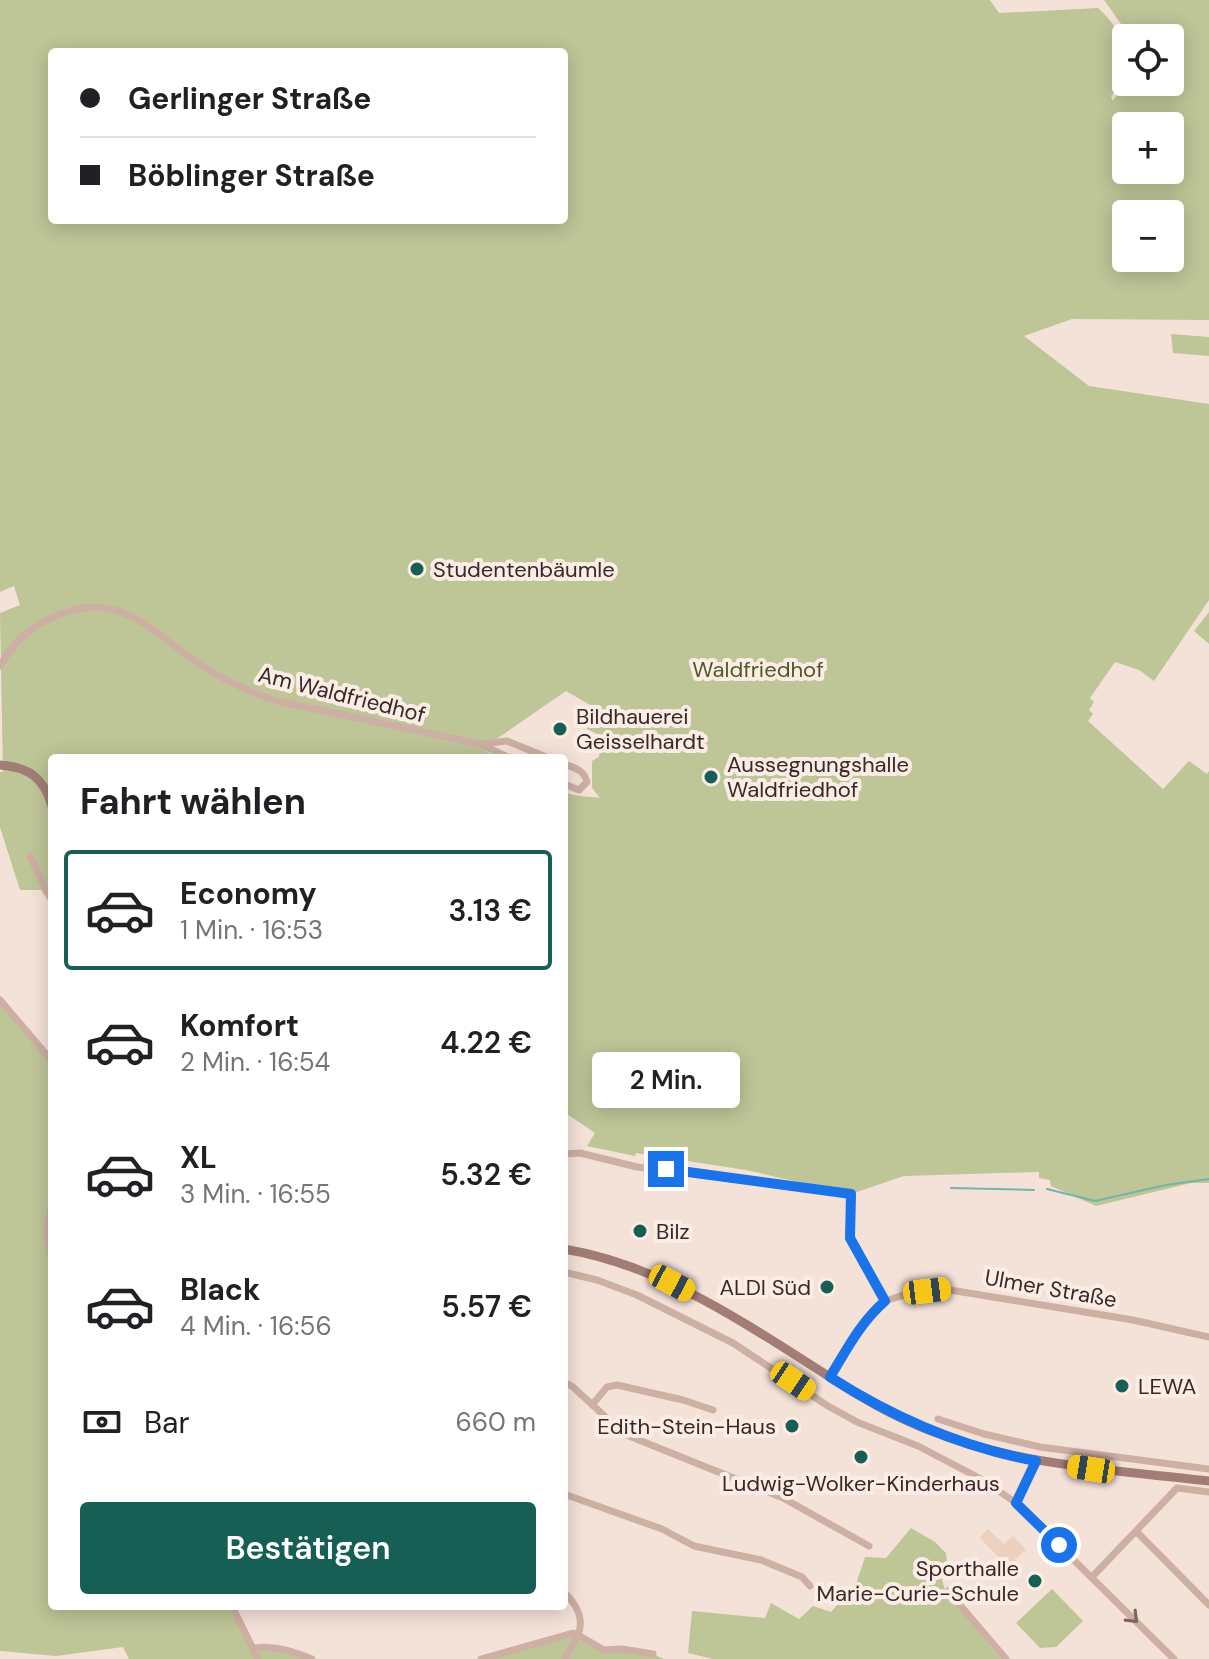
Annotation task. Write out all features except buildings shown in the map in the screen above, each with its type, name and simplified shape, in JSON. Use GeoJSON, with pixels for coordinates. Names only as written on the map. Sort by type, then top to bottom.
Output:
{"type":"FeatureCollection","features":[{"type":"Feature","properties":{"kind":"main road"},"geometry":{"type":"LineString","coordinates":[[0,765],[23,768],[33,773],[44,785],[48,796]]}},
{"type":"Feature","properties":{"kind":"main road"},"geometry":{"type":"LineString","coordinates":[[568,1250],[611,1259],[672,1283],[876,1405],[929,1431],[977,1447],[1036,1461],[1209,1481]]}},
{"type":"Feature","properties":{"kind":"street","name":"Am Waldfriedhof"},"geometry":{"type":"LineString","coordinates":[[0,666],[22,637],[38,625],[66,611],[102,608],[122,612],[152,627],[191,658],[225,680],[255,694],[480,744],[501,754]]}},
{"type":"Feature","properties":{"kind":"street","name":"Am Waldfriedhof"},"geometry":{"type":"LineString","coordinates":[[480,744],[507,741],[539,754]]}},
{"type":"Feature","properties":{"kind":"street"},"geometry":{"type":"LineString","coordinates":[[568,766],[586,775],[587,782],[582,789],[568,785]]}},
{"type":"Feature","properties":{"kind":"street"},"geometry":{"type":"LineString","coordinates":[[30,856],[48,892]]}},
{"type":"Feature","properties":{"kind":"street"},"geometry":{"type":"LineString","coordinates":[[0,1000],[48,1056]]}},
{"type":"Feature","properties":{"kind":"street"},"geometry":{"type":"LineString","coordinates":[[568,1154],[580,1153],[637,1167],[851,1194],[850,1238],[885,1301],[857,1331],[830,1377]]}},
{"type":"Feature","properties":{"kind":"street"},"geometry":{"type":"LineString","coordinates":[[568,1273],[637,1295],[733,1343],[857,1422],[948,1461],[983,1480],[1016,1503],[1174,1659]]}},
{"type":"Feature","properties":{"kind":"street","name":"Ulmer Straße"},"geometry":{"type":"LineString","coordinates":[[885,1301],[910,1293],[944,1289],[1133,1320],[1209,1337]]}},
{"type":"Feature","properties":{"kind":"street"},"geometry":{"type":"LineString","coordinates":[[568,1384],[624,1434],[783,1498],[869,1546]]}},
{"type":"Feature","properties":{"kind":"street"},"geometry":{"type":"LineString","coordinates":[[592,1405],[607,1387],[617,1385],[713,1410]]}},
{"type":"Feature","properties":{"kind":"street"},"geometry":{"type":"LineString","coordinates":[[938,1419],[1040,1447],[1209,1469]]}},
{"type":"Feature","properties":{"kind":"street"},"geometry":{"type":"LineString","coordinates":[[1016,1503],[1036,1461]]}},
{"type":"Feature","properties":{"kind":"street"},"geometry":{"type":"LineString","coordinates":[[1092,1577],[1177,1488],[1209,1492]]}},
{"type":"Feature","properties":{"kind":"street"},"geometry":{"type":"LineString","coordinates":[[568,1495],[662,1529],[694,1546],[761,1560],[802,1577],[810,1586]]}},
{"type":"Feature","properties":{"kind":"street"},"geometry":{"type":"LineString","coordinates":[[1137,1532],[1209,1605]]}},
{"type":"Feature","properties":{"kind":"street"},"geometry":{"type":"LineString","coordinates":[[1201,1596],[1209,1587]]}},
{"type":"Feature","properties":{"kind":"street"},"geometry":{"type":"LineString","coordinates":[[948,1591],[1006,1659]]}},
{"type":"Feature","properties":{"kind":"street"},"geometry":{"type":"LineString","coordinates":[[565,1659],[578,1635],[581,1619],[576,1604],[568,1596]]}},
{"type":"Feature","properties":{"kind":"street"},"geometry":{"type":"LineString","coordinates":[[234,1610],[258,1659]]}},
{"type":"Feature","properties":{"kind":"street"},"geometry":{"type":"LineString","coordinates":[[481,1659],[573,1633],[604,1650],[622,1649],[653,1654]]}},
{"type":"Feature","properties":{"kind":"street"},"geometry":{"type":"LineString","coordinates":[[255,1648],[276,1648],[312,1659]]}},
{"type":"Feature","properties":{"kind":"green space","name":"Waldfriedhof"},"geometry":{"type":"Polygon","coordinates":[[[0,0],[990,0],[999,13],[1098,8],[1113,24],[1113,101],[1116,96],[1184,96],[1184,24],[1121,24],[1104,0],[1209,0],[1209,320],[1072,319],[1024,336],[1089,386],[1209,404],[1209,600],[1154,681],[1139,670],[1115,662],[1090,698],[1094,702],[1089,710],[1093,714],[1088,721],[1163,789],[1189,761],[1207,774],[1209,771],[1209,1183],[1191,1183],[1096,1206],[1051,1186],[1050,1180],[1039,1178],[1039,1172],[904,1176],[851,1194],[746,1170],[636,1153],[635,1156],[587,1146],[595,1133],[568,1115],[568,793],[600,798],[592,788],[592,761],[599,757],[601,736],[587,729],[595,708],[566,691],[482,749],[491,754],[48,754],[48,891],[20,890],[0,827],[0,772],[3,772],[0,613],[20,605],[14,586],[0,592],[0,0]]]}},
{"type":"Feature","properties":{"kind":"green space"},"geometry":{"type":"Polygon","coordinates":[[[1171,334],[1209,337],[1209,356],[1173,353],[1171,334]]]}},
{"type":"Feature","properties":{"kind":"green space"},"geometry":{"type":"Polygon","coordinates":[[[1209,612],[1209,644],[1194,631],[1209,612]]]}},
{"type":"Feature","properties":{"kind":"green space"},"geometry":{"type":"Polygon","coordinates":[[[0,1000],[48,1056],[48,1610],[234,1610],[255,1648],[287,1650],[312,1659],[129,1659],[123,1647],[56,1656],[0,1651],[0,1000]]]}},
{"type":"Feature","properties":{"kind":"green space"},"geometry":{"type":"Polygon","coordinates":[[[911,1528],[935,1542],[946,1553],[947,1562],[934,1568],[941,1576],[945,1590],[1001,1659],[713,1659],[688,1653],[692,1611],[765,1618],[771,1603],[799,1619],[813,1606],[831,1612],[856,1584],[865,1557],[886,1558],[911,1528]]]}},
{"type":"Feature","properties":{"kind":"green space"},"geometry":{"type":"Polygon","coordinates":[[[1052,1589],[1083,1621],[1056,1647],[1040,1648],[1016,1623],[1052,1589]]]}},
{"type":"Feature","properties":{"kind":"green space"},"geometry":{"type":"Polygon","coordinates":[[[573,1633],[604,1650],[653,1654],[664,1659],[481,1659],[573,1633]]]}},
{"type":"Feature","properties":{"kind":"shaded area"},"geometry":{"type":"Polygon","coordinates":[[[988,1529],[1004,1544],[1013,1536],[1026,1550],[1015,1559],[1021,1567],[1014,1573],[980,1538],[988,1529]]]}},
{"type":"Feature","properties":{"kind":"waterway"},"geometry":{"type":"LineString","coordinates":[[1047,1189],[1095,1201],[1209,1179]]}},
{"type":"Feature","properties":{"kind":"waterway"},"geometry":{"type":"LineString","coordinates":[[951,1188],[1034,1190]]}},
{"type":"Feature","properties":{"kind":"place","name":"Studentenbäumle"},"geometry":{"type":"Point","coordinates":[417,569]}},
{"type":"Feature","properties":{"kind":"place","name":"Bildhauerei Geisselhardt"},"geometry":{"type":"Point","coordinates":[560,729]}},
{"type":"Feature","properties":{"kind":"place","name":"Aussegnungshalle Waldfriedhof"},"geometry":{"type":"Point","coordinates":[711,777]}},
{"type":"Feature","properties":{"kind":"place","name":"Bilz"},"geometry":{"type":"Point","coordinates":[640,1231]}},
{"type":"Feature","properties":{"kind":"place","name":"ALDI Süd"},"geometry":{"type":"Point","coordinates":[827,1287]}},
{"type":"Feature","properties":{"kind":"place","name":"LEWA"},"geometry":{"type":"Point","coordinates":[1122,1386]}},
{"type":"Feature","properties":{"kind":"place","name":"Edith-Stein-Haus"},"geometry":{"type":"Point","coordinates":[792,1426]}},
{"type":"Feature","properties":{"kind":"place","name":"Ludwig-Wolker-Kinderhaus"},"geometry":{"type":"Point","coordinates":[861,1457]}},
{"type":"Feature","properties":{"kind":"place","name":"Sporthalle Marie-Curie-Schule"},"geometry":{"type":"Point","coordinates":[1035,1581]}},
{"type":"Feature","properties":{"kind":"route"},"geometry":{"type":"LineString","coordinates":[[666,1169],[851,1194],[850,1238],[855,1252],[885,1301],[857,1331],[830,1377],[876,1405],[929,1431],[977,1447],[1036,1461],[1016,1503],[1059,1545]]}}]}
